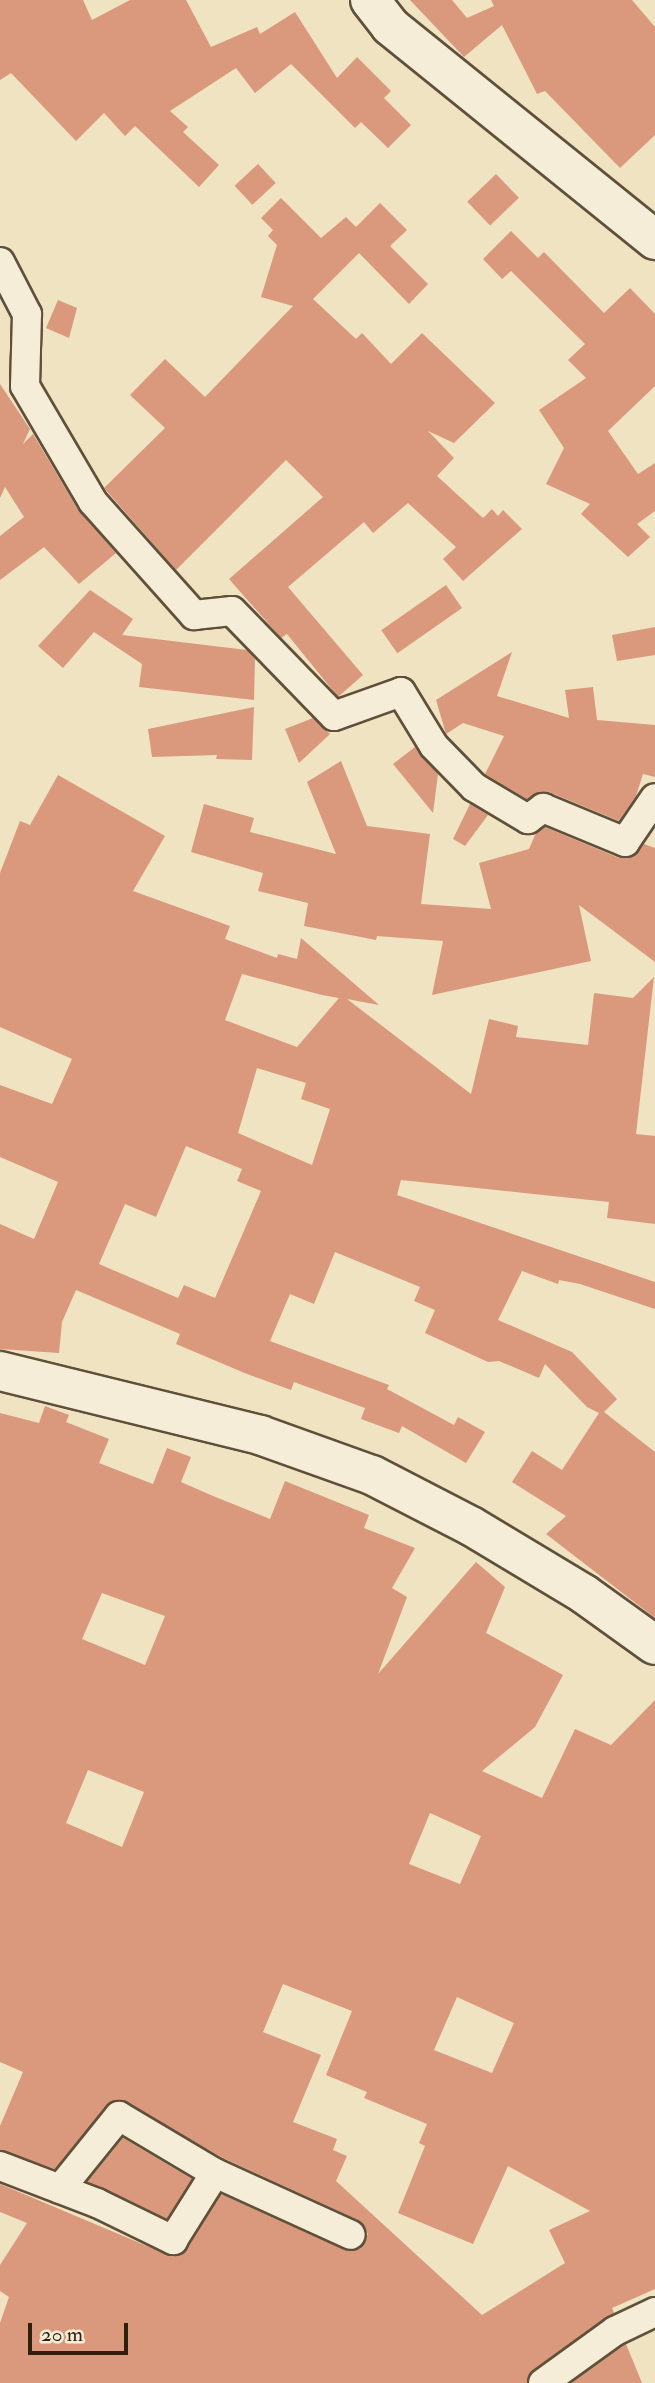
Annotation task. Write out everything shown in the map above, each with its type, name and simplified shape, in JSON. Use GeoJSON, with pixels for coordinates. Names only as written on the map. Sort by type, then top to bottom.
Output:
{"type":"FeatureCollection","features":[{"type":"Feature","properties":{"kind":"street"},"geometry":{"type":"LineString","coordinates":[[370,0],[390,26],[655,240]]}},
{"type":"Feature","properties":{"kind":"street"},"geometry":{"type":"LineString","coordinates":[[0,262],[27,314],[25,386],[93,502],[194,615],[232,611],[334,716],[401,692],[434,746],[474,787],[528,819],[543,808],[625,842],[655,798]]}},
{"type":"Feature","properties":{"kind":"street"},"geometry":{"type":"LineString","coordinates":[[0,1371],[260,1434],[372,1475],[471,1525],[584,1594],[655,1645]]}},
{"type":"Feature","properties":{"kind":"street"},"geometry":{"type":"LineString","coordinates":[[60,2189],[119,2116],[215,2173],[351,2235]]}},
{"type":"Feature","properties":{"kind":"street"},"geometry":{"type":"LineString","coordinates":[[0,2166],[60,2189],[173,2241],[215,2173]]}},
{"type":"Feature","properties":{"kind":"street"},"geometry":{"type":"LineString","coordinates":[[543,2383],[615,2331],[655,2312]]}},
{"type":"Feature","properties":{"kind":"building"},"geometry":{"type":"Polygon","coordinates":[[[0,0],[83,0],[92,20],[130,0],[186,0],[211,47],[257,27],[260,34],[295,12],[337,78],[357,57],[391,91],[384,98],[411,125],[388,148],[361,122],[355,128],[291,64],[255,93],[236,68],[170,111],[188,127],[183,132],[219,165],[199,187],[135,126],[125,136],[104,113],[76,141],[11,73],[0,80],[0,0]]]}},
{"type":"Feature","properties":{"kind":"building"},"geometry":{"type":"Polygon","coordinates":[[[410,0],[452,0],[467,18],[494,6],[491,0],[632,0],[655,27],[655,135],[620,168],[545,91],[537,94],[502,25],[464,57],[410,0]]]}},
{"type":"Feature","properties":{"kind":"building"},"geometry":{"type":"Polygon","coordinates":[[[258,164],[276,183],[252,205],[235,186],[258,164]]]}},
{"type":"Feature","properties":{"kind":"building"},"geometry":{"type":"Polygon","coordinates":[[[496,174],[519,198],[490,226],[467,202],[496,174]]]}},
{"type":"Feature","properties":{"kind":"building"},"geometry":{"type":"Polygon","coordinates":[[[281,198],[321,238],[346,217],[356,227],[380,203],[407,230],[390,246],[428,284],[409,304],[359,253],[313,299],[356,339],[362,333],[391,364],[422,333],[495,403],[454,443],[428,431],[454,458],[437,476],[483,518],[492,509],[498,516],[503,510],[522,529],[463,581],[443,559],[456,547],[408,503],[373,533],[364,522],[288,587],[363,675],[338,697],[287,634],[281,638],[229,579],[323,497],[286,460],[176,570],[104,488],[165,428],[130,395],[165,359],[205,397],[293,306],[261,297],[277,245],[268,236],[273,230],[261,218],[281,198]]]}},
{"type":"Feature","properties":{"kind":"building"},"geometry":{"type":"Polygon","coordinates":[[[511,231],[538,258],[544,252],[604,313],[630,288],[655,314],[655,386],[608,431],[638,474],[655,463],[655,511],[637,524],[650,537],[628,557],[581,514],[590,504],[546,484],[564,448],[539,410],[586,378],[568,360],[585,344],[511,271],[502,279],[483,259],[511,231]]]}},
{"type":"Feature","properties":{"kind":"building"},"geometry":{"type":"Polygon","coordinates":[[[58,300],[77,308],[69,338],[46,328],[58,300]]]}},
{"type":"Feature","properties":{"kind":"building"},"geometry":{"type":"Polygon","coordinates":[[[0,384],[30,429],[23,444],[33,434],[79,511],[116,553],[79,584],[44,547],[0,580],[0,536],[24,517],[5,487],[0,498],[0,384]]]}},
{"type":"Feature","properties":{"kind":"building"},"geometry":{"type":"Polygon","coordinates":[[[446,585],[462,608],[397,653],[381,630],[446,585]]]}},
{"type":"Feature","properties":{"kind":"building"},"geometry":{"type":"Polygon","coordinates":[[[90,590],[133,619],[122,635],[247,650],[255,659],[254,700],[139,687],[142,664],[94,632],[63,668],[38,646],[90,590]]]}},
{"type":"Feature","properties":{"kind":"building"},"geometry":{"type":"Polygon","coordinates":[[[655,627],[655,655],[617,661],[612,635],[655,627]]]}},
{"type":"Feature","properties":{"kind":"building"},"geometry":{"type":"Polygon","coordinates":[[[512,652],[497,696],[569,718],[565,690],[593,687],[597,720],[655,725],[655,777],[643,774],[636,796],[619,821],[549,792],[527,799],[485,774],[504,736],[463,723],[446,734],[436,700],[512,652]]]}},
{"type":"Feature","properties":{"kind":"building"},"geometry":{"type":"Polygon","coordinates":[[[254,707],[252,760],[216,759],[217,755],[152,757],[148,729],[254,707]]]}},
{"type":"Feature","properties":{"kind":"building"},"geometry":{"type":"Polygon","coordinates":[[[313,718],[330,734],[299,763],[285,729],[313,718]]]}},
{"type":"Feature","properties":{"kind":"building"},"geometry":{"type":"Polygon","coordinates":[[[415,747],[438,774],[433,813],[393,764],[415,747]]]}},
{"type":"Feature","properties":{"kind":"building"},"geometry":{"type":"Polygon","coordinates":[[[341,761],[367,826],[430,834],[421,904],[491,909],[479,863],[529,849],[536,833],[545,827],[619,858],[633,857],[644,844],[655,848],[655,962],[579,905],[591,961],[432,995],[443,941],[377,936],[376,940],[304,926],[308,903],[258,891],[263,873],[191,852],[204,804],[254,818],[250,832],[336,854],[307,782],[341,761]]]}},
{"type":"Feature","properties":{"kind":"building"},"geometry":{"type":"Polygon","coordinates":[[[58,775],[165,836],[133,891],[230,926],[225,939],[277,958],[278,954],[297,959],[301,938],[379,1005],[347,999],[471,1094],[489,1019],[518,1026],[516,1037],[588,1045],[594,993],[633,998],[654,977],[636,1134],[655,1136],[655,1224],[607,1218],[609,1202],[401,1180],[397,1195],[655,1282],[655,1309],[580,1284],[559,1280],[558,1284],[522,1271],[498,1320],[572,1352],[617,1399],[604,1412],[655,1452],[655,1618],[546,1534],[566,1516],[512,1482],[532,1451],[562,1470],[599,1413],[587,1407],[545,1364],[539,1378],[499,1361],[488,1362],[425,1333],[435,1310],[414,1301],[420,1287],[335,1252],[314,1304],[290,1294],[270,1341],[389,1385],[387,1389],[454,1425],[458,1417],[485,1432],[466,1463],[402,1426],[399,1433],[361,1419],[365,1408],[294,1382],[291,1390],[247,1374],[176,1344],[180,1334],[76,1290],[62,1322],[59,1353],[0,1349],[0,1224],[34,1239],[58,1182],[0,1157],[0,1085],[52,1104],[72,1059],[0,1027],[0,873],[20,821],[30,825],[58,775]],[[242,974],[225,1020],[297,1047],[339,998],[322,995],[242,974]],[[257,1068],[238,1133],[312,1165],[330,1109],[301,1099],[306,1083],[257,1068]],[[186,1146],[156,1217],[125,1204],[99,1264],[178,1298],[184,1285],[215,1298],[261,1191],[237,1181],[242,1169],[186,1146]]]}},
{"type":"Feature","properties":{"kind":"building"},"geometry":{"type":"Polygon","coordinates":[[[470,804],[488,815],[465,846],[453,839],[470,804]]]}},
{"type":"Feature","properties":{"kind":"building"},"geometry":{"type":"Polygon","coordinates":[[[45,1406],[69,1415],[66,1422],[109,1439],[99,1463],[153,1484],[167,1448],[191,1457],[181,1482],[270,1519],[285,1481],[369,1515],[364,1528],[415,1548],[392,1588],[407,1597],[378,1674],[476,1562],[505,1587],[486,1633],[563,1675],[535,1727],[482,1771],[542,1798],[575,1729],[611,1745],[655,1700],[655,2289],[612,2308],[614,2313],[533,2370],[527,2383],[0,2383],[0,2323],[9,2297],[0,2291],[0,2265],[27,2223],[0,2212],[0,2184],[173,2257],[187,2249],[221,2194],[345,2250],[360,2249],[368,2234],[358,2220],[223,2158],[121,2100],[106,2106],[55,2169],[0,2150],[0,2126],[23,2072],[0,2062],[0,1413],[39,1423],[45,1406]],[[102,1593],[82,1639],[145,1665],[165,1616],[102,1593]],[[88,1770],[66,1823],[122,1847],[144,1792],[88,1770]],[[430,1813],[409,1864],[460,1884],[481,1836],[430,1813]],[[283,1984],[263,2032],[321,2055],[293,2122],[337,2139],[333,2150],[347,2156],[336,2181],[482,2315],[565,2263],[549,2230],[590,2211],[508,2166],[473,2244],[398,2213],[425,2146],[419,2143],[427,2124],[364,2098],[367,2092],[326,2075],[352,2011],[283,1984]],[[457,1997],[434,2050],[492,2073],[514,2023],[457,1997]]]}},
{"type":"Feature","properties":{"kind":"building"},"geometry":{"type":"Polygon","coordinates":[[[123,2138],[192,2179],[167,2219],[87,2182],[123,2138]]]}},
{"type":"Feature","properties":{"kind":"building"},"geometry":{"type":"Polygon","coordinates":[[[626,2344],[642,2383],[571,2383],[624,2345],[626,2344]]]}}]}
